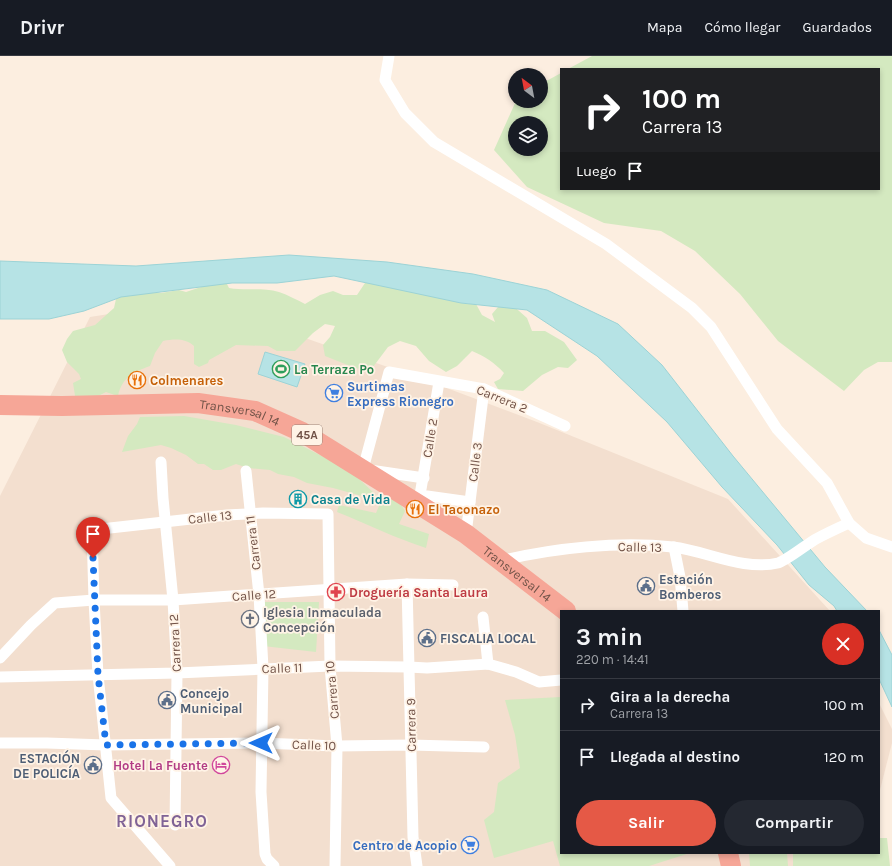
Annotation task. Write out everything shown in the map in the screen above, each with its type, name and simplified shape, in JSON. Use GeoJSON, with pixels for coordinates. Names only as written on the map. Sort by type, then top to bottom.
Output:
{"type":"FeatureCollection","features":[{"type":"Feature","properties":{"kind":"highway","name":"Transversal 14"},"geometry":{"type":"LineString","coordinates":[[0,405],[62,406],[198,403],[255,411],[302,432],[466,534],[565,610]]}},
{"type":"Feature","properties":{"kind":"highway"},"geometry":{"type":"LineString","coordinates":[[728,854],[731,866]]}},
{"type":"Feature","properties":{"kind":"street"},"geometry":{"type":"LineString","coordinates":[[389,56],[386,80],[405,113],[434,142],[606,244],[692,308],[711,327],[777,429],[827,483],[849,523],[866,538],[892,547]]}},
{"type":"Feature","properties":{"kind":"street","name":"Carrera 2"},"geometry":{"type":"LineString","coordinates":[[363,469],[389,372],[484,390],[565,426]]}},
{"type":"Feature","properties":{"kind":"street","name":"Calle 2"},"geometry":{"type":"LineString","coordinates":[[439,382],[424,478],[420,494],[470,502]]}},
{"type":"Feature","properties":{"kind":"street","name":"Calle 3"},"geometry":{"type":"LineString","coordinates":[[466,534],[484,390]]}},
{"type":"Feature","properties":{"kind":"street","name":"Carrera 12"},"geometry":{"type":"LineString","coordinates":[[161,462],[178,672],[175,826]]}},
{"type":"Feature","properties":{"kind":"street"},"geometry":{"type":"LineString","coordinates":[[363,469],[424,478]]}},
{"type":"Feature","properties":{"kind":"street","name":"Carrera 11"},"geometry":{"type":"LineString","coordinates":[[246,471],[260,595],[263,668],[261,743],[265,854],[267,859],[274,866]]}},
{"type":"Feature","properties":{"kind":"street","name":"Calle 13"},"geometry":{"type":"LineString","coordinates":[[94,600],[92,530],[227,515],[328,514]]}},
{"type":"Feature","properties":{"kind":"street","name":"Carrera 10"},"geometry":{"type":"LineString","coordinates":[[328,514],[330,666],[337,746],[335,866]]}},
{"type":"Feature","properties":{"kind":"street","name":"Calle 13"},"geometry":{"type":"LineString","coordinates":[[500,560],[555,550],[637,545],[674,547],[754,564],[779,563],[817,538],[849,523]]}},
{"type":"Feature","properties":{"kind":"street"},"geometry":{"type":"LineString","coordinates":[[674,547],[680,577],[683,610]]}},
{"type":"Feature","properties":{"kind":"street","name":"Calle 12"},"geometry":{"type":"LineString","coordinates":[[0,658],[31,625],[55,603],[94,600],[173,600],[407,584],[453,584]]}},
{"type":"Feature","properties":{"kind":"street","name":"Carrera 9"},"geometry":{"type":"LineString","coordinates":[[407,584],[413,837],[417,866]]}},
{"type":"Feature","properties":{"kind":"street"},"geometry":{"type":"LineString","coordinates":[[94,600],[98,675],[111,798],[170,866]]}},
{"type":"Feature","properties":{"kind":"street"},"geometry":{"type":"LineString","coordinates":[[483,617],[488,664]]}},
{"type":"Feature","properties":{"kind":"street","name":"Calle 11"},"geometry":{"type":"LineString","coordinates":[[0,677],[98,675],[330,666],[410,666],[427,668],[488,664],[516,672],[539,682],[560,680]]}},
{"type":"Feature","properties":{"kind":"street","name":"Calle 10"},"geometry":{"type":"LineString","coordinates":[[0,743],[106,745],[261,743],[337,746],[411,745],[484,747]]}},
{"type":"Feature","properties":{"kind":"shaded area"},"geometry":{"type":"Polygon","coordinates":[[[197,300],[436,384],[537,422],[728,499],[829,610],[560,610],[560,854],[865,854],[863,866],[0,866],[0,496],[90,317],[197,300]]]}},
{"type":"Feature","properties":{"kind":"shaded area"},"geometry":{"type":"Polygon","coordinates":[[[880,705],[892,729],[892,743],[880,790],[880,705]]]}},
{"type":"Feature","properties":{"kind":"green space"},"geometry":{"type":"Polygon","coordinates":[[[592,56],[892,56],[892,362],[878,362],[864,370],[844,391],[778,341],[740,294],[695,251],[661,231],[604,223],[527,187],[494,150],[508,119],[508,156],[548,156],[548,116],[509,116],[513,108],[548,108],[548,80],[560,74],[560,190],[880,190],[880,68],[570,68],[592,56]]]}},
{"type":"Feature","properties":{"kind":"green space"},"geometry":{"type":"Polygon","coordinates":[[[377,276],[467,304],[476,304],[482,315],[495,322],[492,314],[498,307],[510,303],[527,318],[532,331],[545,331],[564,342],[577,360],[568,368],[558,367],[542,375],[523,391],[498,389],[494,382],[500,379],[504,373],[481,355],[472,351],[457,366],[446,372],[429,361],[416,346],[400,341],[388,347],[370,371],[355,368],[325,356],[323,345],[330,337],[335,326],[325,324],[313,333],[295,351],[277,351],[268,346],[236,345],[199,367],[194,364],[194,346],[191,343],[179,340],[163,341],[155,353],[150,366],[130,376],[122,384],[118,396],[106,392],[92,399],[76,402],[73,383],[81,379],[79,374],[67,362],[62,350],[67,339],[73,331],[95,325],[114,308],[116,299],[127,292],[161,293],[179,290],[186,292],[201,287],[204,278],[224,278],[229,288],[261,289],[279,292],[305,304],[320,295],[333,291],[343,295],[357,295],[365,283],[377,276]]]}},
{"type":"Feature","properties":{"kind":"green space"},"geometry":{"type":"Polygon","coordinates":[[[184,416],[236,425],[284,437],[324,457],[355,475],[376,495],[369,498],[333,488],[307,483],[294,477],[278,474],[270,470],[248,468],[236,464],[221,470],[213,470],[204,464],[198,464],[186,455],[161,445],[122,452],[128,436],[137,424],[140,417],[184,416]]]}},
{"type":"Feature","properties":{"kind":"green space"},"geometry":{"type":"Polygon","coordinates":[[[383,497],[396,497],[405,511],[399,524],[429,534],[426,548],[337,512],[339,505],[376,513],[383,497]]]}},
{"type":"Feature","properties":{"kind":"green space"},"geometry":{"type":"Polygon","coordinates":[[[259,602],[319,602],[316,652],[263,646],[259,602]]]}},
{"type":"Feature","properties":{"kind":"green space"},"geometry":{"type":"Polygon","coordinates":[[[560,697],[560,854],[687,854],[649,866],[560,866],[553,841],[494,858],[484,820],[494,812],[498,783],[520,768],[515,735],[505,700],[560,697]]]}},
{"type":"Feature","properties":{"kind":"green space"},"geometry":{"type":"Polygon","coordinates":[[[880,838],[887,838],[890,866],[793,866],[793,854],[880,854],[880,838]]]}},
{"type":"Feature","properties":{"kind":"green space"},"geometry":{"type":"Polygon","coordinates":[[[749,854],[787,854],[788,866],[750,866],[749,854]]]}},
{"type":"Feature","properties":{"kind":"water"},"geometry":{"type":"Polygon","coordinates":[[[289,255],[387,262],[473,274],[547,290],[618,324],[662,365],[733,456],[825,567],[866,610],[836,610],[834,606],[809,585],[777,545],[722,487],[667,422],[597,356],[527,310],[461,303],[334,276],[277,283],[232,283],[121,297],[84,311],[49,319],[0,319],[0,261],[136,266],[289,255]]]}},
{"type":"Feature","properties":{"kind":"water","name":"La Terraza Po"},"geometry":{"type":"Polygon","coordinates":[[[265,352],[305,364],[297,387],[258,374],[265,352]]]}},
{"type":"Feature","properties":{"kind":"water"},"geometry":{"type":"Polygon","coordinates":[[[880,632],[892,655],[892,707],[880,681],[880,632]]]}},
{"type":"Feature","properties":{"kind":"place","name":"La Terraza Po"},"geometry":{"type":"Point","coordinates":[281,369]}},
{"type":"Feature","properties":{"kind":"place","name":"Colmenares"},"geometry":{"type":"Point","coordinates":[137,380]}},
{"type":"Feature","properties":{"kind":"place","name":"Surtimas Express Rionegro"},"geometry":{"type":"Point","coordinates":[334,393]}},
{"type":"Feature","properties":{"kind":"place","name":"Casa de Vida"},"geometry":{"type":"Point","coordinates":[298,499]}},
{"type":"Feature","properties":{"kind":"place","name":"El Taconazo"},"geometry":{"type":"Point","coordinates":[415,509]}},
{"type":"Feature","properties":{"kind":"place","name":"Estación Bomberos"},"geometry":{"type":"Point","coordinates":[646,586]}},
{"type":"Feature","properties":{"kind":"place","name":"Droguería Santa Laura"},"geometry":{"type":"Point","coordinates":[336,592]}},
{"type":"Feature","properties":{"kind":"place","name":"Iglesia Inmaculada Concepción"},"geometry":{"type":"Point","coordinates":[250,619]}},
{"type":"Feature","properties":{"kind":"place","name":"FISCALIA LOCAL"},"geometry":{"type":"Point","coordinates":[427,638]}},
{"type":"Feature","properties":{"kind":"place","name":"Concejo Municipal"},"geometry":{"type":"Point","coordinates":[167,700]}},
{"type":"Feature","properties":{"kind":"place","name":"ESTACIÓN DE POLICÍA"},"geometry":{"type":"Point","coordinates":[93,765]}},
{"type":"Feature","properties":{"kind":"place","name":"Hotel La Fuente"},"geometry":{"type":"Point","coordinates":[221,765]}},
{"type":"Feature","properties":{"kind":"place","name":"Centro de Acopio"},"geometry":{"type":"Point","coordinates":[470,845]}},
{"type":"Feature","properties":{"kind":"district","name":"RIONEGRO"},"geometry":{"type":"Point","coordinates":[162,821]}},
{"type":"Feature","properties":{"kind":"route"},"geometry":{"type":"LineString","coordinates":[[93,558],[98,675],[106,745],[261,743]]}}]}
